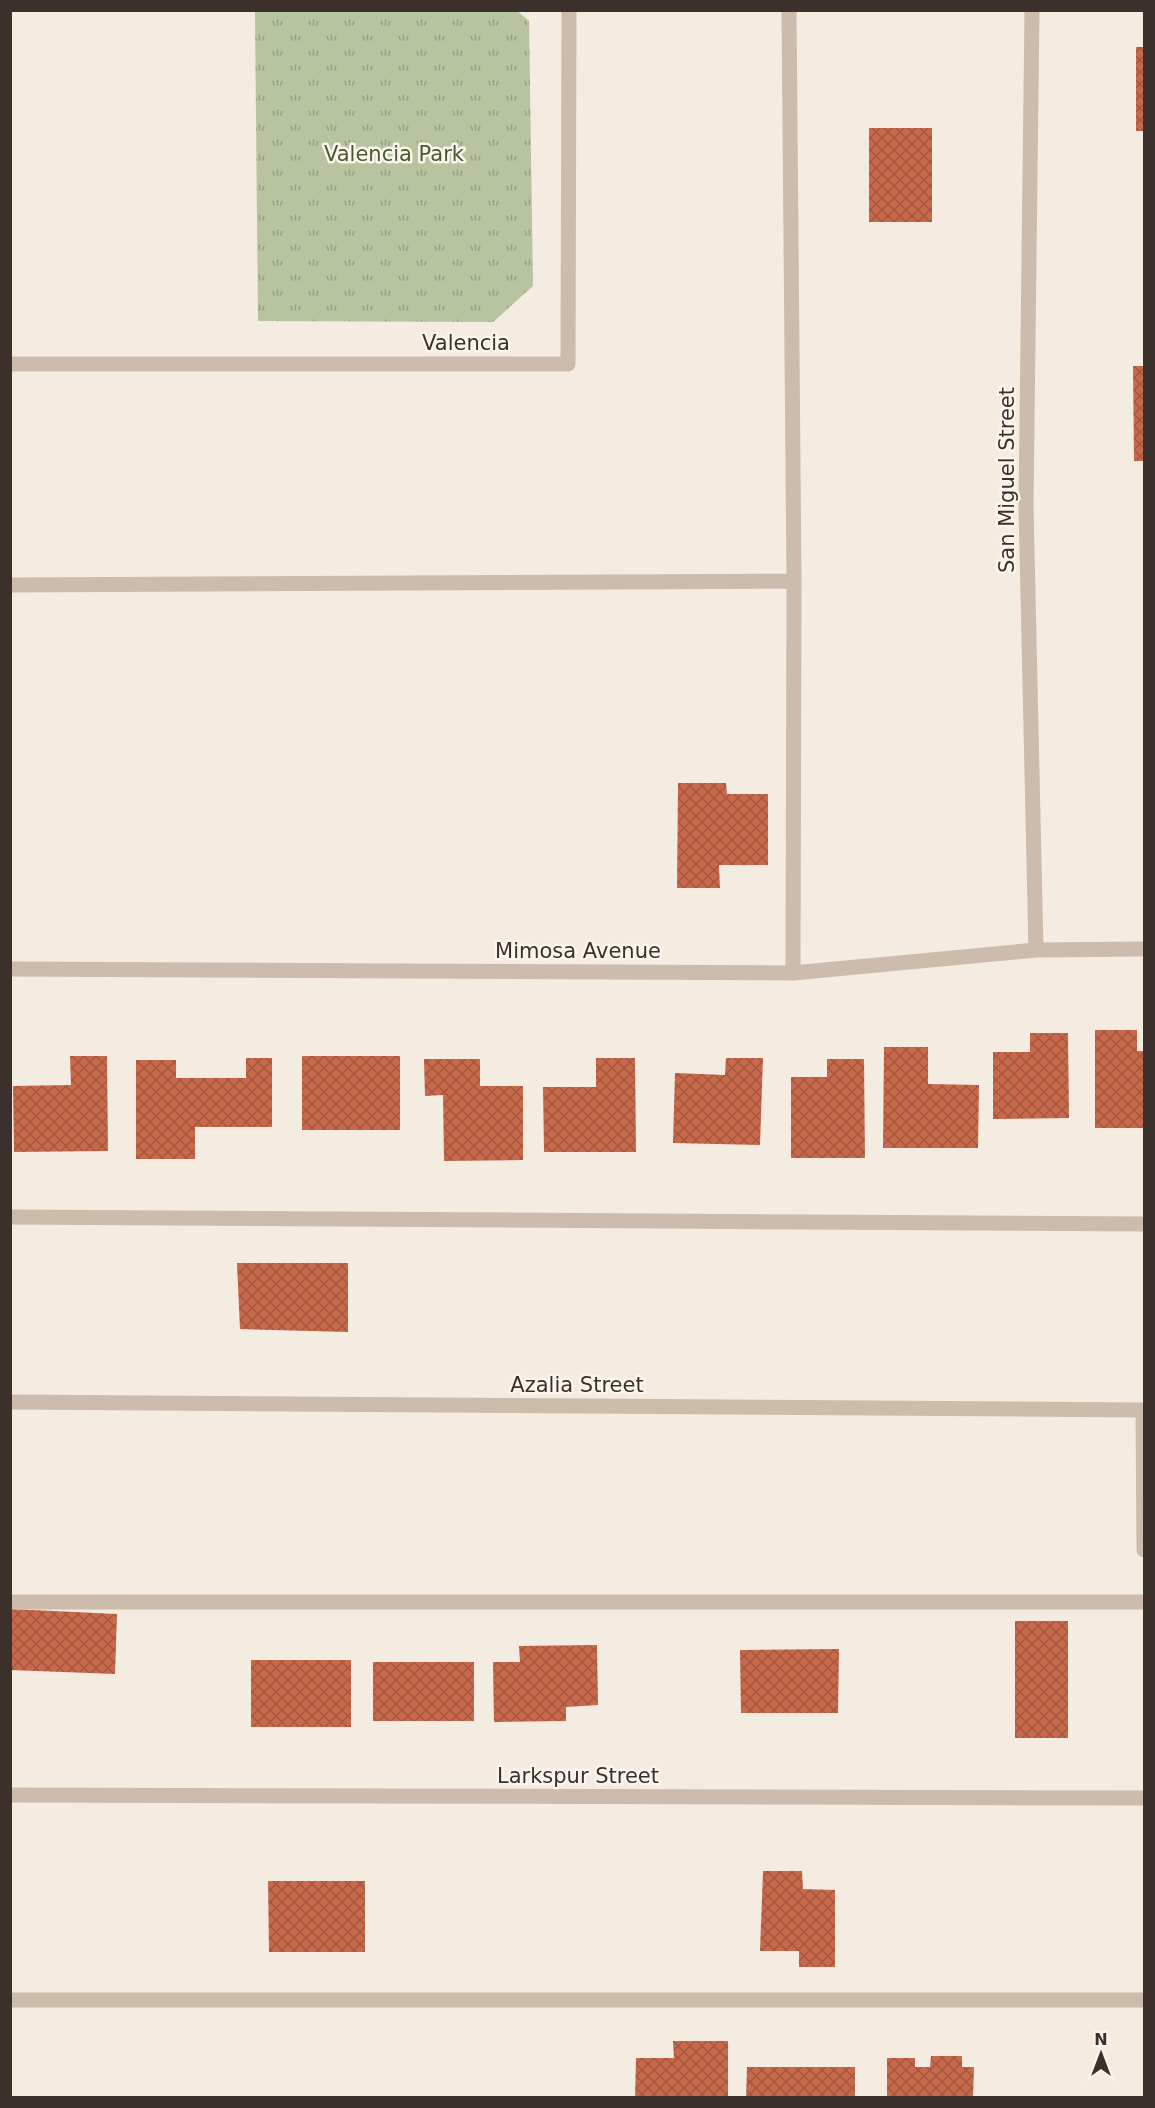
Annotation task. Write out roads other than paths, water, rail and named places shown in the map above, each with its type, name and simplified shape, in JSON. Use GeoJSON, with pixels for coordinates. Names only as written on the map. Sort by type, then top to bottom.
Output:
{"type":"FeatureCollection","features":[{"type":"Feature","properties":{"kind":"street","name":"Valencia"},"geometry":{"type":"LineString","coordinates":[[10,364],[568,364],[569,10]]}},
{"type":"Feature","properties":{"kind":"street"},"geometry":{"type":"LineString","coordinates":[[789,10],[794,581],[793,973]]}},
{"type":"Feature","properties":{"kind":"street","name":"San Miguel Street"},"geometry":{"type":"LineString","coordinates":[[1032,10],[1026,506],[1036,950]]}},
{"type":"Feature","properties":{"kind":"street"},"geometry":{"type":"LineString","coordinates":[[10,585],[794,581]]}},
{"type":"Feature","properties":{"kind":"street","name":"Mimosa Avenue"},"geometry":{"type":"LineString","coordinates":[[10,969],[793,973],[1036,950],[1144,949]]}},
{"type":"Feature","properties":{"kind":"street"},"geometry":{"type":"LineString","coordinates":[[10,1217],[1144,1224]]}},
{"type":"Feature","properties":{"kind":"street","name":"Azalia Street"},"geometry":{"type":"LineString","coordinates":[[10,1402],[1143,1410]]}},
{"type":"Feature","properties":{"kind":"street"},"geometry":{"type":"LineString","coordinates":[[1143,1410],[1144,1550]]}},
{"type":"Feature","properties":{"kind":"street"},"geometry":{"type":"LineString","coordinates":[[10,1602],[1144,1602]]}},
{"type":"Feature","properties":{"kind":"street","name":"Larkspur Street"},"geometry":{"type":"LineString","coordinates":[[10,1795],[1144,1798]]}},
{"type":"Feature","properties":{"kind":"street"},"geometry":{"type":"LineString","coordinates":[[10,2000],[1144,2000]]}},
{"type":"Feature","properties":{"kind":"park label","name":"Valencia Park"},"geometry":{"type":"Point","coordinates":[394,154]}}]}
